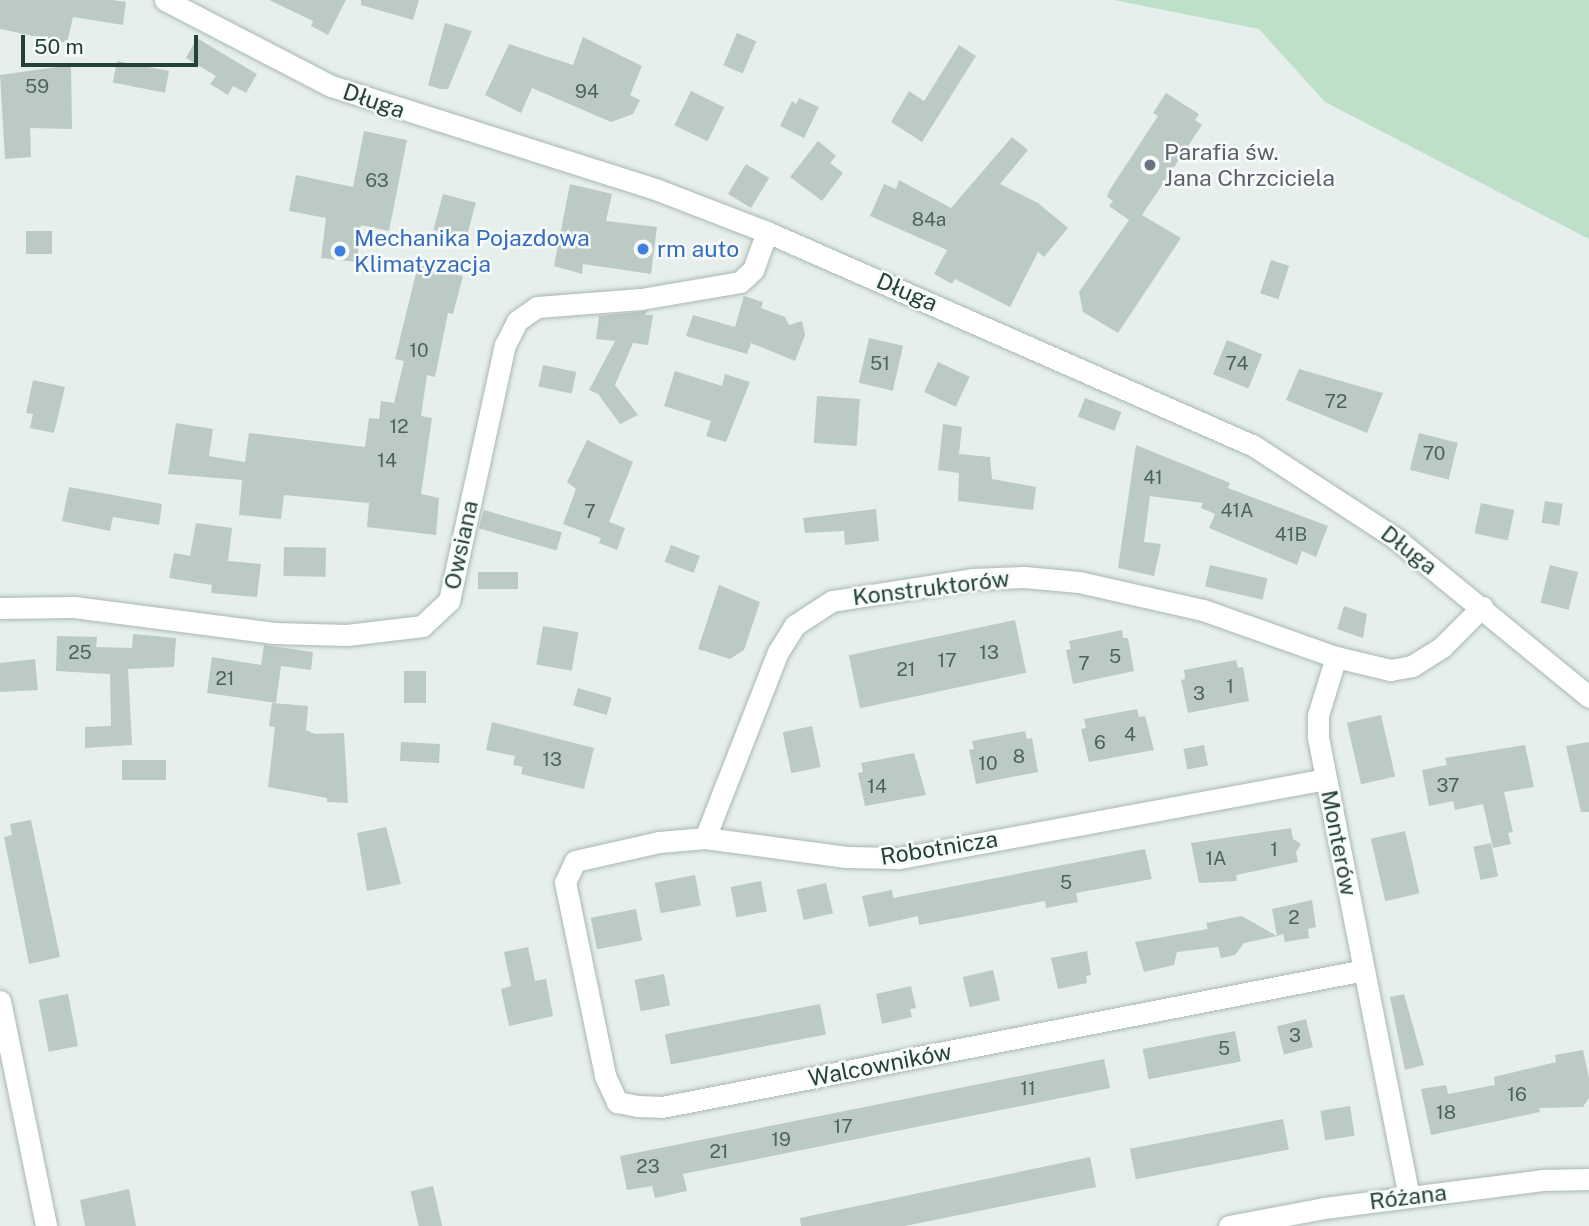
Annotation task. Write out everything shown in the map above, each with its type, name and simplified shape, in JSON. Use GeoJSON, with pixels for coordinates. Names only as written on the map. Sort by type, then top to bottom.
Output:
{"type":"FeatureCollection","features":[{"type":"Feature","properties":{"kind":"street","name":"Długa"},"geometry":{"type":"LineString","coordinates":[[165,0],[331,86],[658,190],[767,232],[1254,446],[1345,502],[1482,607],[1589,697]]}},
{"type":"Feature","properties":{"kind":"street","name":"Owsiana"},"geometry":{"type":"LineString","coordinates":[[0,608],[74,607],[274,633],[347,635],[422,626],[449,601],[505,345],[517,321],[537,307],[641,299],[740,282],[752,270],[767,232]]}},
{"type":"Feature","properties":{"kind":"street","name":"Konstruktorów"},"geometry":{"type":"LineString","coordinates":[[705,838],[778,652],[795,625],[832,601],[972,579],[1024,577],[1079,582],[1203,610],[1336,657]]}},
{"type":"Feature","properties":{"kind":"street"},"geometry":{"type":"LineString","coordinates":[[1336,657],[1390,670],[1412,666],[1442,647],[1482,607]]}},
{"type":"Feature","properties":{"kind":"street","name":"Monterów"},"geometry":{"type":"LineString","coordinates":[[1336,657],[1318,715],[1326,779],[1409,1197]]}},
{"type":"Feature","properties":{"kind":"street","name":"Robotnicza"},"geometry":{"type":"LineString","coordinates":[[565,882],[575,862],[659,842],[705,838],[846,857],[898,858],[1326,779]]}},
{"type":"Feature","properties":{"kind":"street","name":"Walcowników"},"geometry":{"type":"LineString","coordinates":[[565,882],[606,1076],[617,1102],[637,1106],[662,1107],[1364,970]]}},
{"type":"Feature","properties":{"kind":"street"},"geometry":{"type":"LineString","coordinates":[[0,1001],[46,1226]]}},
{"type":"Feature","properties":{"kind":"street","name":"Różana"},"geometry":{"type":"LineString","coordinates":[[1229,1226],[1325,1217],[1409,1197],[1589,1179]]}},
{"type":"Feature","properties":{"kind":"green space"},"geometry":{"type":"Polygon","coordinates":[[[1114,0],[1589,0],[1589,239],[1325,102],[1259,29],[1114,0]]]}},
{"type":"Feature","properties":{"kind":"building"},"geometry":{"type":"Polygon","coordinates":[[[0,0],[126,2],[123,25],[73,17],[67,43],[0,29],[0,0]]]}},
{"type":"Feature","properties":{"kind":"building"},"geometry":{"type":"Polygon","coordinates":[[[269,0],[346,0],[328,35],[311,26],[313,21],[269,0]]]}},
{"type":"Feature","properties":{"kind":"building"},"geometry":{"type":"Polygon","coordinates":[[[361,0],[419,0],[413,20],[361,5],[361,0]]]}},
{"type":"Feature","properties":{"kind":"building"},"geometry":{"type":"Polygon","coordinates":[[[445,23],[472,31],[448,89],[440,89],[428,85],[445,23]]]}},
{"type":"Feature","properties":{"kind":"building"},"geometry":{"type":"Polygon","coordinates":[[[737,33],[756,41],[743,73],[723,65],[737,33]]]}},
{"type":"Feature","properties":{"kind":"building"},"geometry":{"type":"Polygon","coordinates":[[[583,37],[642,66],[630,95],[640,100],[633,114],[611,122],[532,88],[521,113],[485,95],[509,44],[573,65],[583,37]]]}},
{"type":"Feature","properties":{"kind":"building"},"geometry":{"type":"Polygon","coordinates":[[[197,38],[257,74],[246,93],[233,86],[228,95],[210,84],[216,76],[186,58],[197,38]]]}},
{"type":"Feature","properties":{"kind":"building"},"geometry":{"type":"Polygon","coordinates":[[[959,45],[976,56],[922,142],[891,122],[909,91],[924,101],[959,45]]]}},
{"type":"Feature","properties":{"kind":"building"},"geometry":{"type":"Polygon","coordinates":[[[117,61],[169,71],[165,93],[113,83],[117,61]]]}},
{"type":"Feature","properties":{"kind":"building"},"geometry":{"type":"Polygon","coordinates":[[[71,65],[72,129],[30,128],[31,157],[5,159],[0,75],[71,65]]]}},
{"type":"Feature","properties":{"kind":"building"},"geometry":{"type":"Polygon","coordinates":[[[691,91],[724,107],[708,141],[674,125],[691,91]]]}},
{"type":"Feature","properties":{"kind":"building"},"geometry":{"type":"Polygon","coordinates":[[[1166,93],[1199,114],[1195,120],[1202,125],[1142,215],[1181,238],[1118,333],[1083,312],[1079,292],[1129,220],[1109,206],[1113,201],[1107,197],[1158,116],[1153,113],[1166,93]]]}},
{"type":"Feature","properties":{"kind":"building"},"geometry":{"type":"Polygon","coordinates":[[[799,98],[819,107],[804,138],[780,126],[792,101],[796,104],[799,98]]]}},
{"type":"Feature","properties":{"kind":"building"},"geometry":{"type":"Polygon","coordinates":[[[364,131],[407,140],[389,231],[361,225],[357,262],[321,258],[326,218],[289,211],[296,175],[353,187],[364,131]]]}},
{"type":"Feature","properties":{"kind":"building"},"geometry":{"type":"Polygon","coordinates":[[[1012,137],[1028,150],[1000,184],[1038,203],[1068,228],[1044,257],[1038,252],[1010,307],[955,279],[952,284],[934,274],[947,250],[870,216],[884,184],[896,189],[899,180],[951,208],[1012,137]]]}},
{"type":"Feature","properties":{"kind":"building"},"geometry":{"type":"Polygon","coordinates":[[[818,141],[836,156],[830,163],[843,173],[822,201],[790,177],[818,141]]]}},
{"type":"Feature","properties":{"kind":"building"},"geometry":{"type":"Polygon","coordinates":[[[746,164],[769,178],[751,208],[728,194],[746,164]]]}},
{"type":"Feature","properties":{"kind":"building"},"geometry":{"type":"Polygon","coordinates":[[[570,184],[612,194],[606,221],[657,227],[651,274],[583,264],[582,274],[554,266],[570,184]]]}},
{"type":"Feature","properties":{"kind":"building"},"geometry":{"type":"Polygon","coordinates":[[[443,194],[476,203],[466,239],[433,230],[443,194]]]}},
{"type":"Feature","properties":{"kind":"building"},"geometry":{"type":"Polygon","coordinates":[[[26,231],[52,231],[52,254],[26,254],[26,231]]]}},
{"type":"Feature","properties":{"kind":"building"},"geometry":{"type":"Polygon","coordinates":[[[1271,260],[1289,266],[1278,299],[1260,293],[1271,260]]]}},
{"type":"Feature","properties":{"kind":"building"},"geometry":{"type":"Polygon","coordinates":[[[418,265],[463,276],[453,314],[448,313],[435,377],[427,375],[421,416],[432,418],[421,494],[439,498],[436,535],[367,527],[369,503],[284,495],[281,519],[239,515],[242,480],[168,474],[176,423],[213,429],[209,456],[245,462],[249,433],[365,447],[369,418],[379,419],[381,401],[394,403],[404,361],[395,359],[418,265]]]}},
{"type":"Feature","properties":{"kind":"building"},"geometry":{"type":"Polygon","coordinates":[[[744,296],[763,302],[761,308],[785,317],[789,325],[802,321],[805,335],[795,361],[751,343],[747,354],[686,336],[693,315],[735,327],[744,296]]]}},
{"type":"Feature","properties":{"kind":"building"},"geometry":{"type":"Polygon","coordinates":[[[647,311],[645,315],[653,315],[648,345],[633,343],[615,385],[638,415],[620,424],[598,394],[589,390],[615,341],[596,339],[599,316],[647,311]]]}},
{"type":"Feature","properties":{"kind":"building"},"geometry":{"type":"Polygon","coordinates":[[[869,338],[903,346],[893,391],[859,383],[869,338]]]}},
{"type":"Feature","properties":{"kind":"building"},"geometry":{"type":"Polygon","coordinates":[[[1227,340],[1262,354],[1248,389],[1213,374],[1227,340]]]}},
{"type":"Feature","properties":{"kind":"building"},"geometry":{"type":"Polygon","coordinates":[[[938,362],[970,377],[956,407],[924,392],[938,362]]]}},
{"type":"Feature","properties":{"kind":"building"},"geometry":{"type":"Polygon","coordinates":[[[543,365],[576,372],[572,394],[538,387],[543,365]]]}},
{"type":"Feature","properties":{"kind":"building"},"geometry":{"type":"Polygon","coordinates":[[[1299,369],[1383,393],[1367,433],[1286,400],[1299,369]]]}},
{"type":"Feature","properties":{"kind":"building"},"geometry":{"type":"Polygon","coordinates":[[[675,371],[722,386],[725,374],[750,382],[726,442],[706,436],[711,421],[664,406],[675,371]]]}},
{"type":"Feature","properties":{"kind":"building"},"geometry":{"type":"Polygon","coordinates":[[[33,380],[65,387],[54,433],[30,428],[33,414],[26,413],[33,380]]]}},
{"type":"Feature","properties":{"kind":"building"},"geometry":{"type":"Polygon","coordinates":[[[817,396],[860,399],[857,446],[814,443],[817,396]]]}},
{"type":"Feature","properties":{"kind":"building"},"geometry":{"type":"Polygon","coordinates":[[[1085,398],[1121,412],[1114,431],[1078,417],[1085,398]]]}},
{"type":"Feature","properties":{"kind":"building"},"geometry":{"type":"Polygon","coordinates":[[[943,424],[962,427],[959,454],[990,457],[992,479],[1036,487],[1033,510],[958,501],[959,473],[938,470],[943,424]]]}},
{"type":"Feature","properties":{"kind":"building"},"geometry":{"type":"Polygon","coordinates":[[[1419,433],[1458,443],[1449,480],[1410,470],[1419,433]]]}},
{"type":"Feature","properties":{"kind":"building"},"geometry":{"type":"Polygon","coordinates":[[[587,440],[633,462],[609,522],[625,528],[617,550],[599,543],[601,538],[563,524],[576,489],[567,482],[587,440]]]}},
{"type":"Feature","properties":{"kind":"building"},"geometry":{"type":"Polygon","coordinates":[[[1136,445],[1230,483],[1228,488],[1328,526],[1316,557],[1302,551],[1297,565],[1209,528],[1215,514],[1201,508],[1203,503],[1150,496],[1144,542],[1161,544],[1154,576],[1118,568],[1136,445]]]}},
{"type":"Feature","properties":{"kind":"building"},"geometry":{"type":"Polygon","coordinates":[[[69,487],[162,504],[159,525],[113,517],[110,531],[62,521],[69,487]]]}},
{"type":"Feature","properties":{"kind":"building"},"geometry":{"type":"Polygon","coordinates":[[[1545,501],[1563,504],[1559,526],[1542,523],[1545,501]]]}},
{"type":"Feature","properties":{"kind":"building"},"geometry":{"type":"Polygon","coordinates":[[[1481,503],[1514,510],[1508,540],[1475,533],[1481,503]]]}},
{"type":"Feature","properties":{"kind":"building"},"geometry":{"type":"Polygon","coordinates":[[[876,509],[879,541],[845,545],[844,531],[805,533],[803,518],[876,509]]]}},
{"type":"Feature","properties":{"kind":"building"},"geometry":{"type":"Polygon","coordinates":[[[484,510],[562,532],[557,551],[479,528],[484,510]]]}},
{"type":"Feature","properties":{"kind":"building"},"geometry":{"type":"Polygon","coordinates":[[[196,523],[232,528],[228,561],[261,564],[257,597],[211,593],[212,585],[169,578],[174,553],[190,556],[196,523]]]}},
{"type":"Feature","properties":{"kind":"building"},"geometry":{"type":"Polygon","coordinates":[[[671,545],[700,556],[693,573],[665,562],[671,545]]]}},
{"type":"Feature","properties":{"kind":"building"},"geometry":{"type":"Polygon","coordinates":[[[284,547],[326,548],[325,577],[283,576],[284,547]]]}},
{"type":"Feature","properties":{"kind":"building"},"geometry":{"type":"Polygon","coordinates":[[[1210,565],[1267,578],[1263,600],[1205,586],[1210,565]]]}},
{"type":"Feature","properties":{"kind":"building"},"geometry":{"type":"Polygon","coordinates":[[[1550,565],[1578,572],[1569,610],[1541,603],[1550,565]]]}},
{"type":"Feature","properties":{"kind":"building"},"geometry":{"type":"Polygon","coordinates":[[[478,572],[518,572],[518,589],[478,589],[478,572]]]}},
{"type":"Feature","properties":{"kind":"building"},"geometry":{"type":"Polygon","coordinates":[[[719,585],[760,602],[744,650],[730,659],[698,649],[719,585]]]}},
{"type":"Feature","properties":{"kind":"building"},"geometry":{"type":"Polygon","coordinates":[[[1344,606],[1367,614],[1363,638],[1337,629],[1344,606]]]}},
{"type":"Feature","properties":{"kind":"building"},"geometry":{"type":"Polygon","coordinates":[[[1015,620],[1026,673],[860,708],[849,655],[1015,620]]]}},
{"type":"Feature","properties":{"kind":"building"},"geometry":{"type":"Polygon","coordinates":[[[543,626],[578,632],[572,671],[536,664],[543,626]]]}},
{"type":"Feature","properties":{"kind":"building"},"geometry":{"type":"Polygon","coordinates":[[[1122,630],[1123,638],[1128,638],[1134,671],[1073,684],[1066,650],[1071,649],[1069,641],[1122,630]]]}},
{"type":"Feature","properties":{"kind":"building"},"geometry":{"type":"Polygon","coordinates":[[[133,634],[176,638],[174,667],[128,669],[132,745],[85,748],[85,727],[111,726],[110,674],[56,671],[57,636],[97,637],[96,647],[132,648],[133,634]]]}},
{"type":"Feature","properties":{"kind":"building"},"geometry":{"type":"Polygon","coordinates":[[[264,645],[313,652],[311,670],[281,666],[276,703],[207,693],[212,657],[261,665],[264,645]]]}},
{"type":"Feature","properties":{"kind":"building"},"geometry":{"type":"Polygon","coordinates":[[[35,659],[38,690],[0,692],[0,663],[35,659]]]}},
{"type":"Feature","properties":{"kind":"building"},"geometry":{"type":"Polygon","coordinates":[[[1236,660],[1238,668],[1243,667],[1249,701],[1188,713],[1181,680],[1185,679],[1184,670],[1236,660]]]}},
{"type":"Feature","properties":{"kind":"building"},"geometry":{"type":"Polygon","coordinates":[[[404,671],[426,671],[426,703],[404,703],[404,671]]]}},
{"type":"Feature","properties":{"kind":"building"},"geometry":{"type":"Polygon","coordinates":[[[578,688],[612,698],[607,715],[573,705],[578,688]]]}},
{"type":"Feature","properties":{"kind":"building"},"geometry":{"type":"Polygon","coordinates":[[[272,703],[308,706],[306,730],[315,734],[344,733],[348,803],[327,802],[327,798],[268,787],[275,727],[269,726],[272,703]]]}},
{"type":"Feature","properties":{"kind":"building"},"geometry":{"type":"Polygon","coordinates":[[[1137,709],[1139,717],[1145,716],[1154,750],[1089,762],[1081,729],[1086,728],[1084,719],[1137,709]]]}},
{"type":"Feature","properties":{"kind":"building"},"geometry":{"type":"Polygon","coordinates":[[[1381,715],[1395,776],[1361,784],[1347,723],[1381,715]]]}},
{"type":"Feature","properties":{"kind":"building"},"geometry":{"type":"Polygon","coordinates":[[[492,722],[594,748],[584,789],[521,774],[523,767],[513,765],[515,756],[486,750],[492,722]]]}},
{"type":"Feature","properties":{"kind":"building"},"geometry":{"type":"Polygon","coordinates":[[[812,726],[821,767],[791,773],[783,732],[812,726]]]}},
{"type":"Feature","properties":{"kind":"building"},"geometry":{"type":"Polygon","coordinates":[[[1025,731],[1027,739],[1032,738],[1038,772],[976,784],[969,750],[974,749],[972,741],[1025,731]]]}},
{"type":"Feature","properties":{"kind":"building"},"geometry":{"type":"Polygon","coordinates":[[[401,742],[440,744],[439,763],[400,761],[401,742]]]}},
{"type":"Feature","properties":{"kind":"building"},"geometry":{"type":"Polygon","coordinates":[[[1589,742],[1589,812],[1581,812],[1566,746],[1589,742]]]}},
{"type":"Feature","properties":{"kind":"building"},"geometry":{"type":"Polygon","coordinates":[[[1204,745],[1208,766],[1187,770],[1183,749],[1204,745]]]}},
{"type":"Feature","properties":{"kind":"building"},"geometry":{"type":"Polygon","coordinates":[[[1525,745],[1534,787],[1504,792],[1513,832],[1508,833],[1511,844],[1493,848],[1483,804],[1455,810],[1453,801],[1429,806],[1422,770],[1447,765],[1445,758],[1525,745]]]}},
{"type":"Feature","properties":{"kind":"building"},"geometry":{"type":"Polygon","coordinates":[[[914,753],[926,795],[865,806],[858,773],[863,772],[861,763],[914,753]]]}},
{"type":"Feature","properties":{"kind":"building"},"geometry":{"type":"Polygon","coordinates":[[[122,760],[166,760],[166,780],[122,780],[122,760]]]}},
{"type":"Feature","properties":{"kind":"building"},"geometry":{"type":"Polygon","coordinates":[[[31,820],[60,957],[29,964],[4,837],[12,835],[10,824],[31,820]]]}},
{"type":"Feature","properties":{"kind":"building"},"geometry":{"type":"Polygon","coordinates":[[[386,827],[401,884],[367,891],[357,833],[386,827]]]}},
{"type":"Feature","properties":{"kind":"building"},"geometry":{"type":"Polygon","coordinates":[[[1291,828],[1293,839],[1301,844],[1296,852],[1298,862],[1236,875],[1237,881],[1199,883],[1191,843],[1291,828]]]}},
{"type":"Feature","properties":{"kind":"building"},"geometry":{"type":"Polygon","coordinates":[[[1405,831],[1419,893],[1385,901],[1371,839],[1405,831]]]}},
{"type":"Feature","properties":{"kind":"building"},"geometry":{"type":"Polygon","coordinates":[[[1491,843],[1498,876],[1480,880],[1473,847],[1491,843]]]}},
{"type":"Feature","properties":{"kind":"building"},"geometry":{"type":"Polygon","coordinates":[[[1145,849],[1152,879],[1076,893],[1078,902],[1046,908],[1045,901],[919,925],[918,916],[869,927],[862,896],[892,890],[893,898],[1145,849]]]}},
{"type":"Feature","properties":{"kind":"building"},"geometry":{"type":"Polygon","coordinates":[[[695,875],[701,905],[661,913],[655,883],[695,875]]]}},
{"type":"Feature","properties":{"kind":"building"},"geometry":{"type":"Polygon","coordinates":[[[761,881],[767,911],[736,917],[731,887],[761,881]]]}},
{"type":"Feature","properties":{"kind":"building"},"geometry":{"type":"Polygon","coordinates":[[[826,883],[833,913],[804,920],[797,890],[826,883]]]}},
{"type":"Feature","properties":{"kind":"building"},"geometry":{"type":"Polygon","coordinates":[[[1312,900],[1316,927],[1308,929],[1309,938],[1285,942],[1283,934],[1277,936],[1272,909],[1312,900]]]}},
{"type":"Feature","properties":{"kind":"building"},"geometry":{"type":"Polygon","coordinates":[[[636,909],[642,940],[597,949],[591,918],[636,909]]]}},
{"type":"Feature","properties":{"kind":"building"},"geometry":{"type":"Polygon","coordinates":[[[1242,916],[1277,936],[1244,943],[1235,955],[1221,958],[1218,947],[1177,952],[1174,965],[1144,972],[1135,942],[1208,929],[1206,923],[1242,916]]]}},
{"type":"Feature","properties":{"kind":"building"},"geometry":{"type":"Polygon","coordinates":[[[528,947],[535,981],[546,979],[553,1016],[509,1026],[501,989],[511,986],[504,952],[528,947]]]}},
{"type":"Feature","properties":{"kind":"building"},"geometry":{"type":"Polygon","coordinates":[[[1087,951],[1091,975],[1086,976],[1087,983],[1058,989],[1051,958],[1087,951]]]}},
{"type":"Feature","properties":{"kind":"building"},"geometry":{"type":"Polygon","coordinates":[[[993,970],[1000,1000],[970,1007],[963,977],[993,970]]]}},
{"type":"Feature","properties":{"kind":"building"},"geometry":{"type":"Polygon","coordinates":[[[664,974],[670,1005],[641,1011],[635,980],[664,974]]]}},
{"type":"Feature","properties":{"kind":"building"},"geometry":{"type":"Polygon","coordinates":[[[911,986],[916,1008],[910,1009],[912,1017],[882,1024],[876,994],[911,986]]]}},
{"type":"Feature","properties":{"kind":"building"},"geometry":{"type":"Polygon","coordinates":[[[68,994],[78,1046],[49,1052],[39,1000],[68,994]]]}},
{"type":"Feature","properties":{"kind":"building"},"geometry":{"type":"Polygon","coordinates":[[[1404,994],[1424,1065],[1405,1070],[1390,997],[1404,994]]]}},
{"type":"Feature","properties":{"kind":"building"},"geometry":{"type":"Polygon","coordinates":[[[820,1004],[826,1034],[671,1065],[665,1034],[820,1004]]]}},
{"type":"Feature","properties":{"kind":"building"},"geometry":{"type":"Polygon","coordinates":[[[1306,1019],[1313,1047],[1284,1054],[1277,1026],[1306,1019]]]}},
{"type":"Feature","properties":{"kind":"building"},"geometry":{"type":"Polygon","coordinates":[[[1235,1031],[1241,1061],[1149,1079],[1143,1049],[1235,1031]]]}},
{"type":"Feature","properties":{"kind":"building"},"geometry":{"type":"Polygon","coordinates":[[[1583,1050],[1589,1078],[1589,1098],[1583,1107],[1539,1108],[1540,1112],[1431,1135],[1421,1089],[1446,1085],[1448,1094],[1495,1085],[1494,1077],[1556,1062],[1555,1055],[1583,1050]]]}},
{"type":"Feature","properties":{"kind":"building"},"geometry":{"type":"Polygon","coordinates":[[[1104,1059],[1110,1088],[683,1174],[687,1191],[655,1198],[652,1186],[627,1190],[620,1156],[1104,1059]]]}},
{"type":"Feature","properties":{"kind":"building"},"geometry":{"type":"Polygon","coordinates":[[[1350,1106],[1355,1136],[1325,1140],[1320,1111],[1350,1106]]]}},
{"type":"Feature","properties":{"kind":"building"},"geometry":{"type":"Polygon","coordinates":[[[1283,1119],[1289,1149],[1136,1179],[1130,1149],[1283,1119]]]}},
{"type":"Feature","properties":{"kind":"building"},"geometry":{"type":"Polygon","coordinates":[[[1090,1157],[1096,1187],[905,1226],[801,1226],[800,1218],[1090,1157]]]}},
{"type":"Feature","properties":{"kind":"building"},"geometry":{"type":"Polygon","coordinates":[[[433,1186],[442,1226],[419,1226],[411,1191],[433,1186]]]}},
{"type":"Feature","properties":{"kind":"building"},"geometry":{"type":"Polygon","coordinates":[[[129,1189],[136,1226],[85,1226],[80,1200],[129,1189]]]}},
{"type":"Feature","properties":{"kind":"place","name":"Parafia św. Jana Chrzciciela"},"geometry":{"type":"Point","coordinates":[1150,165]}},
{"type":"Feature","properties":{"kind":"place","name":"rm auto"},"geometry":{"type":"Point","coordinates":[643,249]}},
{"type":"Feature","properties":{"kind":"place","name":"Mechanika Pojazdowa Klimatyzacja"},"geometry":{"type":"Point","coordinates":[340,251]}}]}
